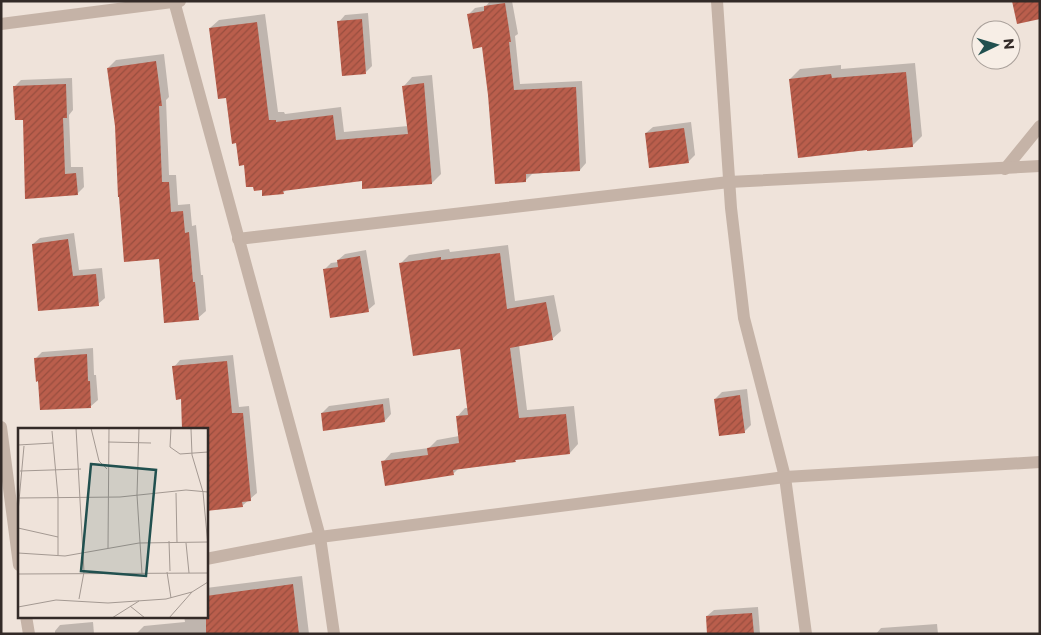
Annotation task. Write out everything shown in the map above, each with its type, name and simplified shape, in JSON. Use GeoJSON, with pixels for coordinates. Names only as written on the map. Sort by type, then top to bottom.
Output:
{"type":"FeatureCollection","features":[{"type":"Feature","properties":{"kind":"street"},"geometry":{"type":"LineString","coordinates":[[1,24],[180,1]]}},
{"type":"Feature","properties":{"kind":"street"},"geometry":{"type":"LineString","coordinates":[[717,1],[731,208],[744,318],[785,476],[806,634]]}},
{"type":"Feature","properties":{"kind":"street"},"geometry":{"type":"LineString","coordinates":[[174,2],[320,538],[334,634]]}},
{"type":"Feature","properties":{"kind":"street"},"geometry":{"type":"LineString","coordinates":[[1006,169],[1040,126]]}},
{"type":"Feature","properties":{"kind":"street"},"geometry":{"type":"LineString","coordinates":[[238,239],[729,182],[1040,166]]}},
{"type":"Feature","properties":{"kind":"street"},"geometry":{"type":"LineString","coordinates":[[1,427],[18,557]]}},
{"type":"Feature","properties":{"kind":"street"},"geometry":{"type":"LineString","coordinates":[[208,559],[320,538],[785,476],[1040,462]]}},
{"type":"Feature","properties":{"kind":"street"},"geometry":{"type":"LineString","coordinates":[[26,618],[29,634]]}},
{"type":"Feature","properties":{"kind":"building"},"geometry":{"type":"Polygon","coordinates":[[[1012,1],[1040,1],[1040,19],[1021,23],[1021,20],[1016,20],[1012,1]]]}},
{"type":"Feature","properties":{"kind":"building"},"geometry":{"type":"Polygon","coordinates":[[[505,3],[511,42],[509,42],[514,90],[576,87],[580,171],[526,174],[526,182],[495,184],[482,47],[473,49],[467,14],[484,11],[484,6],[505,3]]]}},
{"type":"Feature","properties":{"kind":"building"},"geometry":{"type":"Polygon","coordinates":[[[362,19],[366,74],[342,76],[337,21],[362,19]]]}},
{"type":"Feature","properties":{"kind":"building"},"geometry":{"type":"Polygon","coordinates":[[[257,22],[269,120],[276,120],[276,122],[333,115],[336,140],[408,134],[402,86],[424,83],[432,184],[362,189],[362,181],[283,191],[284,194],[262,196],[262,190],[254,191],[253,187],[246,187],[244,165],[239,166],[236,143],[232,144],[226,98],[218,99],[209,28],[257,22]]]}},
{"type":"Feature","properties":{"kind":"building"},"geometry":{"type":"Polygon","coordinates":[[[156,61],[162,106],[159,106],[162,182],[169,182],[171,212],[183,211],[185,233],[189,232],[193,282],[195,282],[199,320],[164,323],[159,259],[124,262],[118,197],[115,126],[107,68],[156,61]]]}},
{"type":"Feature","properties":{"kind":"building"},"geometry":{"type":"Polygon","coordinates":[[[906,72],[913,147],[798,158],[789,79],[831,74],[832,78],[906,72]]]}},
{"type":"Feature","properties":{"kind":"building"},"geometry":{"type":"Polygon","coordinates":[[[66,84],[67,118],[63,118],[65,174],[76,173],[78,195],[25,199],[23,120],[15,120],[13,86],[66,84]]]}},
{"type":"Feature","properties":{"kind":"building"},"geometry":{"type":"Polygon","coordinates":[[[684,128],[689,163],[649,168],[645,133],[684,128]]]}},
{"type":"Feature","properties":{"kind":"building"},"geometry":{"type":"Polygon","coordinates":[[[68,239],[73,276],[96,274],[99,306],[38,311],[32,244],[68,239]]]}},
{"type":"Feature","properties":{"kind":"building"},"geometry":{"type":"Polygon","coordinates":[[[500,253],[507,309],[546,302],[553,340],[510,348],[519,418],[566,414],[570,454],[515,460],[516,462],[453,470],[454,475],[385,486],[381,461],[428,455],[427,448],[459,443],[456,416],[468,415],[460,349],[413,356],[399,263],[441,257],[441,260],[500,253]]]}},
{"type":"Feature","properties":{"kind":"building"},"geometry":{"type":"Polygon","coordinates":[[[360,256],[369,312],[330,318],[323,269],[338,267],[337,260],[360,256]]]}},
{"type":"Feature","properties":{"kind":"building"},"geometry":{"type":"Polygon","coordinates":[[[87,354],[91,408],[40,410],[34,358],[87,354]]]}},
{"type":"Feature","properties":{"kind":"building"},"geometry":{"type":"Polygon","coordinates":[[[227,361],[232,413],[243,413],[251,501],[242,502],[243,507],[208,511],[208,428],[182,428],[181,399],[176,400],[172,366],[227,361]]]}},
{"type":"Feature","properties":{"kind":"building"},"geometry":{"type":"Polygon","coordinates":[[[740,395],[745,433],[719,436],[714,399],[740,395]]]}},
{"type":"Feature","properties":{"kind":"building"},"geometry":{"type":"Polygon","coordinates":[[[383,404],[385,422],[323,431],[321,413],[383,404]]]}},
{"type":"Feature","properties":{"kind":"building"},"geometry":{"type":"Polygon","coordinates":[[[293,584],[299,634],[206,634],[208,596],[293,584]]]}},
{"type":"Feature","properties":{"kind":"building"},"geometry":{"type":"Polygon","coordinates":[[[752,613],[754,634],[707,634],[706,616],[752,613]]]}}]}
